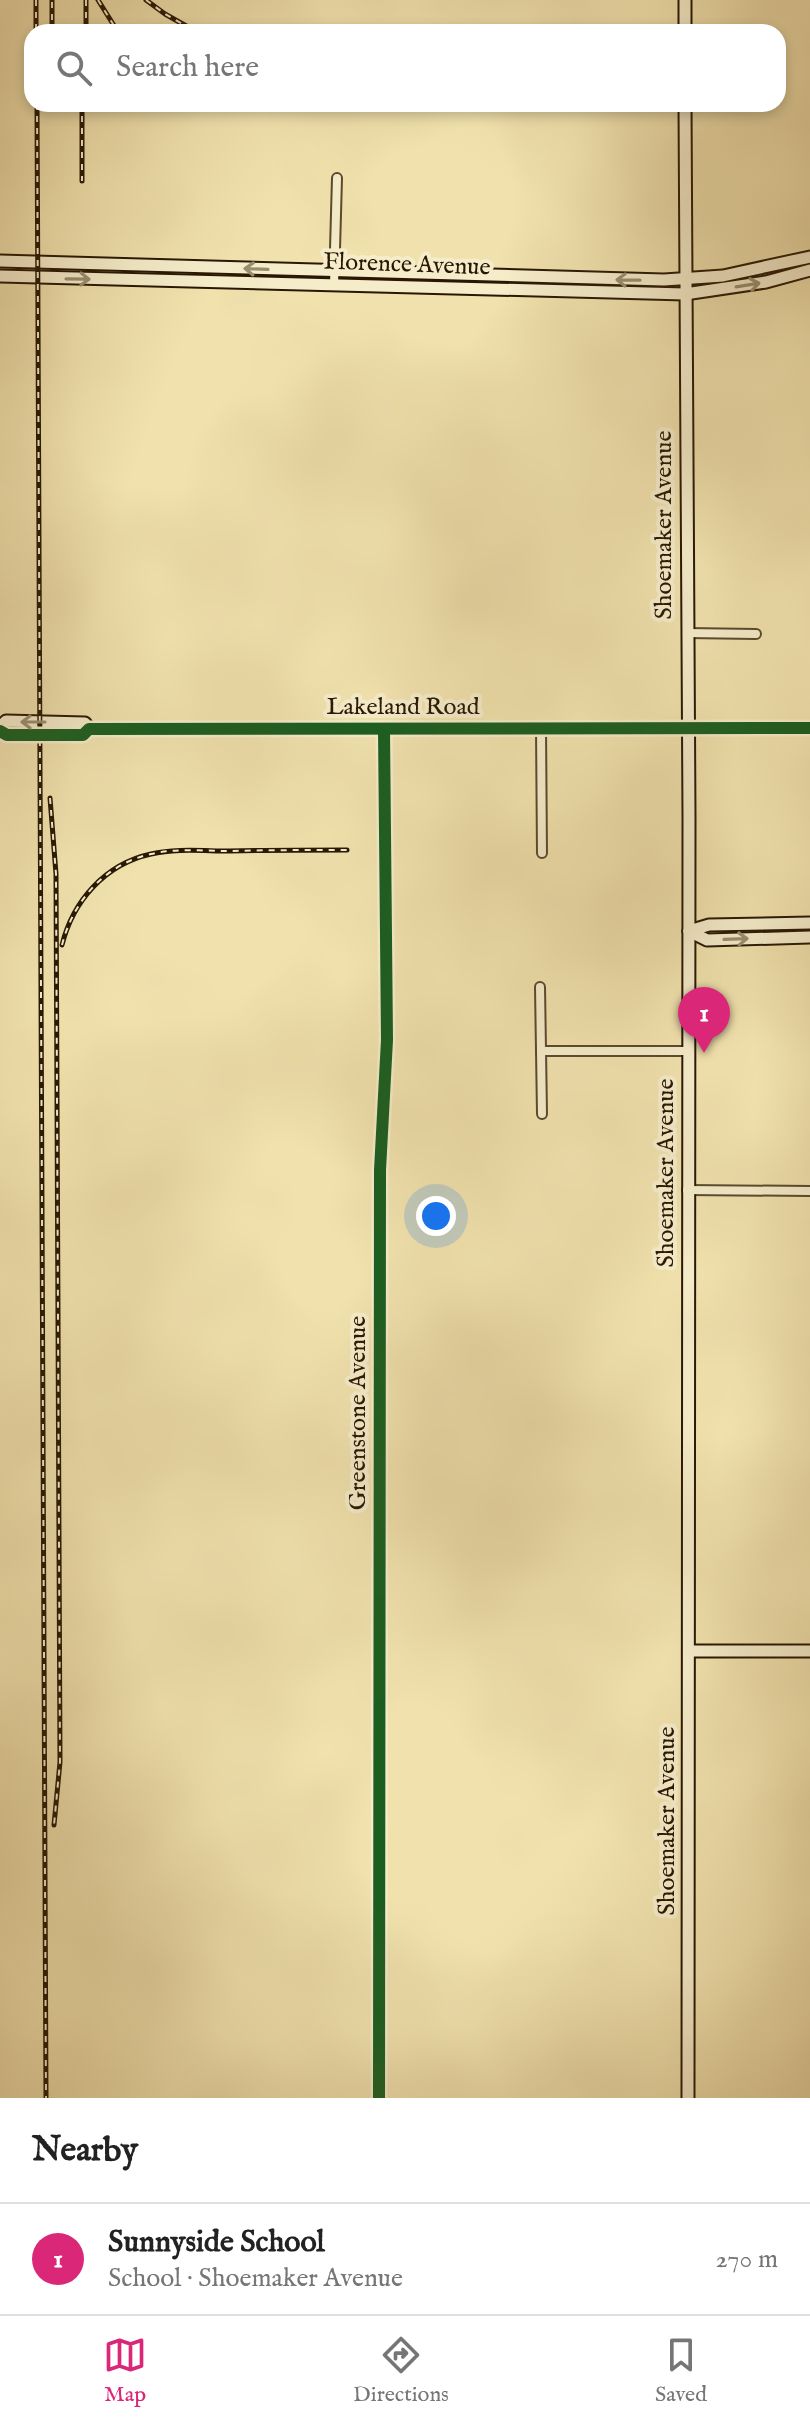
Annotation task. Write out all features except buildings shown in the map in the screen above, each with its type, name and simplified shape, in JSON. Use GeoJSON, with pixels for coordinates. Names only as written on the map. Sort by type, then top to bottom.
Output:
{"type":"FeatureCollection","features":[{"type":"Feature","properties":{"kind":"main road"},"geometry":{"type":"LineString","coordinates":[[685,0],[685,24]]}},
{"type":"Feature","properties":{"kind":"main road","name":"Shoemaker Avenue"},"geometry":{"type":"LineString","coordinates":[[685,112],[689,931],[688,2098]]}},
{"type":"Feature","properties":{"kind":"main road","name":"Florence Avenue"},"geometry":{"type":"LineString","coordinates":[[0,276],[334,285],[540,284],[723,276],[810,257]]}},
{"type":"Feature","properties":{"kind":"main road","name":"Florence Avenue"},"geometry":{"type":"LineString","coordinates":[[0,261],[334,272],[685,294],[766,282],[810,270]]}},
{"type":"Feature","properties":{"kind":"main road","name":"Lakeland Road"},"geometry":{"type":"LineString","coordinates":[[0,729],[6,721],[85,723],[89,729],[810,728]]}},
{"type":"Feature","properties":{"kind":"main road","name":"Greenstone Avenue"},"geometry":{"type":"LineString","coordinates":[[379,2098],[380,1170],[387,1040],[384,729]]}},
{"type":"Feature","properties":{"kind":"main road"},"geometry":{"type":"LineString","coordinates":[[689,931],[709,925],[810,923]]}},
{"type":"Feature","properties":{"kind":"main road"},"geometry":{"type":"LineString","coordinates":[[689,931],[707,940],[810,937]]}},
{"type":"Feature","properties":{"kind":"main road"},"geometry":{"type":"LineString","coordinates":[[689,1651],[810,1651]]}},
{"type":"Feature","properties":{"kind":"street"},"geometry":{"type":"LineString","coordinates":[[334,285],[337,178]]}},
{"type":"Feature","properties":{"kind":"street"},"geometry":{"type":"LineString","coordinates":[[687,633],[756,634]]}},
{"type":"Feature","properties":{"kind":"street"},"geometry":{"type":"LineString","coordinates":[[541,729],[542,853]]}},
{"type":"Feature","properties":{"kind":"street"},"geometry":{"type":"LineString","coordinates":[[540,987],[542,1114]]}},
{"type":"Feature","properties":{"kind":"street"},"geometry":{"type":"LineString","coordinates":[[541,1051],[687,1051]]}},
{"type":"Feature","properties":{"kind":"street"},"geometry":{"type":"LineString","coordinates":[[687,1190],[810,1191]]}},
{"type":"Feature","properties":{"kind":"railway"},"geometry":{"type":"LineString","coordinates":[[36,0],[36,24]]}},
{"type":"Feature","properties":{"kind":"railway"},"geometry":{"type":"LineString","coordinates":[[52,0],[52,24]]}},
{"type":"Feature","properties":{"kind":"railway"},"geometry":{"type":"LineString","coordinates":[[86,0],[86,24]]}},
{"type":"Feature","properties":{"kind":"railway"},"geometry":{"type":"LineString","coordinates":[[98,0],[113,24]]}},
{"type":"Feature","properties":{"kind":"railway"},"geometry":{"type":"LineString","coordinates":[[146,0],[183,24]]}},
{"type":"Feature","properties":{"kind":"railway"},"geometry":{"type":"LineString","coordinates":[[37,112],[46,2098]]}},
{"type":"Feature","properties":{"kind":"railway"},"geometry":{"type":"LineString","coordinates":[[82,112],[82,181]]}},
{"type":"Feature","properties":{"kind":"railway"},"geometry":{"type":"LineString","coordinates":[[50,798],[56,874],[60,1762],[54,1825]]}},
{"type":"Feature","properties":{"kind":"railway"},"geometry":{"type":"LineString","coordinates":[[62,945],[74,914],[93,887],[119,866],[134,859],[180,850],[347,850]]}},
{"type":"Feature","properties":{"kind":"cycle path"},"geometry":{"type":"LineString","coordinates":[[0,731],[7,735],[83,735],[89,729],[810,728]]}},
{"type":"Feature","properties":{"kind":"cycle path"},"geometry":{"type":"LineString","coordinates":[[379,2098],[380,1170],[387,1040],[384,729]]}},
{"type":"Feature","properties":{"kind":"place","name":"Sunnyside School"},"geometry":{"type":"Point","coordinates":[704,1053]}}]}
